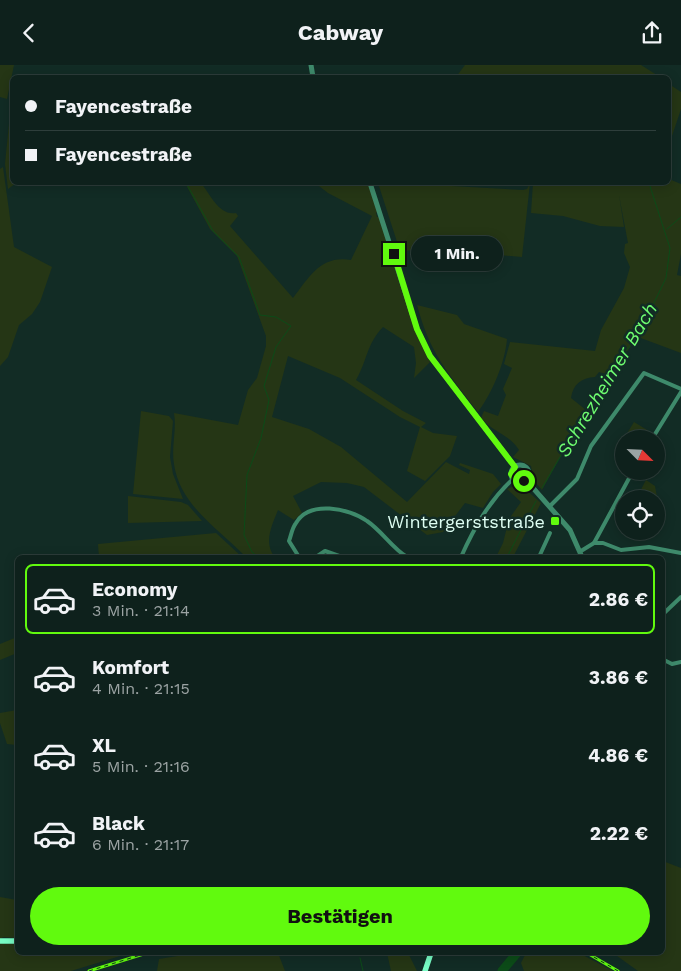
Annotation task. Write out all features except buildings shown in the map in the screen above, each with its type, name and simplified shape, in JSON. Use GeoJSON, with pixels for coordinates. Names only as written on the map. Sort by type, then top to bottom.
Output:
{"type":"FeatureCollection","features":[{"type":"Feature","properties":{"kind":"main road"},"geometry":{"type":"LineString","coordinates":[[0,941],[15,941]]}},
{"type":"Feature","properties":{"kind":"main road"},"geometry":{"type":"LineString","coordinates":[[425,971],[430,955]]}},
{"type":"Feature","properties":{"kind":"street"},"geometry":{"type":"LineString","coordinates":[[371,185],[417,329],[430,356],[515,467]]}},
{"type":"Feature","properties":{"kind":"street"},"geometry":{"type":"LineString","coordinates":[[550,506],[577,479],[591,446],[644,373],[681,390],[657,430]]}},
{"type":"Feature","properties":{"kind":"street"},"geometry":{"type":"LineString","coordinates":[[520,465],[525,467],[528,475],[526,480],[519,483],[513,479],[511,474],[515,467],[520,465]]}},
{"type":"Feature","properties":{"kind":"street"},"geometry":{"type":"LineString","coordinates":[[462,555],[474,528],[513,479]]}},
{"type":"Feature","properties":{"kind":"street"},"geometry":{"type":"LineString","coordinates":[[526,480],[570,530],[582,555],[594,543],[629,480]]}},
{"type":"Feature","properties":{"kind":"street"},"geometry":{"type":"LineString","coordinates":[[298,555],[289,541],[296,521],[315,509],[333,508],[352,513],[367,521],[406,555]]}},
{"type":"Feature","properties":{"kind":"street"},"geometry":{"type":"LineString","coordinates":[[540,555],[550,533]]}},
{"type":"Feature","properties":{"kind":"street"},"geometry":{"type":"LineString","coordinates":[[594,543],[603,543],[622,550],[650,547],[681,553]]}},
{"type":"Feature","properties":{"kind":"street"},"geometry":{"type":"LineString","coordinates":[[319,555],[325,551],[336,555]]}},
{"type":"Feature","properties":{"kind":"street"},"geometry":{"type":"LineString","coordinates":[[665,612],[681,597]]}},
{"type":"Feature","properties":{"kind":"street"},"geometry":{"type":"LineString","coordinates":[[665,661],[672,665],[681,662]]}},
{"type":"Feature","properties":{"kind":"green space"},"geometry":{"type":"Polygon","coordinates":[[[0,65],[14,65],[12,75],[10,75],[7,99],[0,97],[0,65]]]}},
{"type":"Feature","properties":{"kind":"green space"},"geometry":{"type":"Polygon","coordinates":[[[465,65],[641,65],[657,75],[458,75],[465,65]]]}},
{"type":"Feature","properties":{"kind":"green space"},"geometry":{"type":"Polygon","coordinates":[[[671,85],[681,92],[681,109],[671,139],[671,85]]]}},
{"type":"Feature","properties":{"kind":"green space"},"geometry":{"type":"Polygon","coordinates":[[[10,113],[10,185],[13,185],[8,189],[5,164],[10,113]]]}},
{"type":"Feature","properties":{"kind":"green space"},"geometry":{"type":"Polygon","coordinates":[[[3,167],[14,247],[52,267],[40,302],[32,314],[19,325],[8,357],[0,366],[0,169],[3,167]]]}},
{"type":"Feature","properties":{"kind":"green space"},"geometry":{"type":"Polygon","coordinates":[[[671,180],[681,184],[681,254],[677,275],[681,276],[681,353],[638,337],[609,375],[599,372],[595,377],[578,383],[571,398],[586,410],[542,490],[534,481],[531,466],[513,457],[519,450],[515,445],[481,418],[484,411],[498,416],[506,395],[503,389],[512,368],[504,364],[510,342],[595,351],[601,330],[624,288],[630,267],[624,253],[625,244],[628,243],[619,195],[624,227],[600,226],[563,216],[531,213],[533,185],[671,185],[671,180]]]}},
{"type":"Feature","properties":{"kind":"green space"},"geometry":{"type":"Polygon","coordinates":[[[186,185],[202,185],[220,208],[230,213],[236,213],[238,216],[230,226],[293,298],[311,275],[324,264],[341,259],[351,260],[372,216],[328,193],[318,185],[369,185],[379,210],[376,213],[377,217],[381,217],[413,324],[430,362],[414,378],[416,363],[414,347],[383,327],[373,340],[356,380],[403,411],[426,423],[421,427],[433,433],[457,436],[450,456],[425,481],[407,471],[420,427],[400,417],[340,378],[288,356],[272,417],[309,429],[341,447],[407,502],[446,462],[469,474],[470,470],[459,465],[460,463],[493,474],[501,484],[493,492],[483,508],[465,503],[443,532],[427,535],[364,487],[347,483],[321,482],[293,496],[302,513],[294,520],[278,510],[271,528],[269,540],[273,555],[244,555],[202,516],[192,505],[178,479],[173,458],[174,413],[238,425],[248,390],[257,378],[266,346],[266,336],[237,256],[210,229],[186,185]]]}},
{"type":"Feature","properties":{"kind":"green space"},"geometry":{"type":"Polygon","coordinates":[[[379,185],[434,185],[523,190],[527,189],[530,185],[522,257],[430,249],[400,251],[379,185]]]}},
{"type":"Feature","properties":{"kind":"green space"},"geometry":{"type":"Polygon","coordinates":[[[417,305],[457,315],[464,324],[507,339],[504,358],[497,377],[478,412],[449,374],[434,350],[417,305]]]}},
{"type":"Feature","properties":{"kind":"green space"},"geometry":{"type":"Polygon","coordinates":[[[141,411],[169,416],[173,421],[170,457],[173,474],[183,499],[133,494],[141,411]]]}},
{"type":"Feature","properties":{"kind":"green space"},"geometry":{"type":"Polygon","coordinates":[[[634,422],[647,430],[629,430],[634,422]]]}},
{"type":"Feature","properties":{"kind":"green space"},"geometry":{"type":"Polygon","coordinates":[[[646,480],[655,486],[656,490],[641,490],[646,480]]]}},
{"type":"Feature","properties":{"kind":"green space"},"geometry":{"type":"Polygon","coordinates":[[[514,486],[524,488],[541,503],[514,555],[497,555],[503,543],[509,519],[521,502],[507,489],[514,486]]]}},
{"type":"Feature","properties":{"kind":"green space"},"geometry":{"type":"Polygon","coordinates":[[[128,496],[181,502],[188,505],[202,521],[128,523],[128,496]]]}},
{"type":"Feature","properties":{"kind":"green space"},"geometry":{"type":"Polygon","coordinates":[[[216,533],[240,555],[99,555],[98,544],[216,533]]]}},
{"type":"Feature","properties":{"kind":"green space"},"geometry":{"type":"Polygon","coordinates":[[[15,638],[15,654],[0,660],[0,644],[15,638]]]}},
{"type":"Feature","properties":{"kind":"green space"},"geometry":{"type":"Polygon","coordinates":[[[15,710],[15,745],[7,744],[0,723],[0,713],[15,710]]]}},
{"type":"Feature","properties":{"kind":"green space"},"geometry":{"type":"Polygon","coordinates":[[[665,862],[681,868],[681,971],[638,971],[616,955],[665,955],[665,862]]]}},
{"type":"Feature","properties":{"kind":"green space"},"geometry":{"type":"Polygon","coordinates":[[[0,897],[15,900],[15,938],[3,937],[0,940],[0,897]]]}},
{"type":"Feature","properties":{"kind":"green space"},"geometry":{"type":"Polygon","coordinates":[[[0,943],[15,944],[15,955],[123,955],[71,971],[0,971],[0,943]]]}},
{"type":"Feature","properties":{"kind":"green space"},"geometry":{"type":"Polygon","coordinates":[[[184,955],[279,955],[285,971],[157,971],[159,959],[184,955]]]}},
{"type":"Feature","properties":{"kind":"green space"},"geometry":{"type":"Polygon","coordinates":[[[387,955],[409,955],[417,971],[391,971],[387,955]]]}},
{"type":"Feature","properties":{"kind":"green space"},"geometry":{"type":"Polygon","coordinates":[[[525,955],[583,955],[613,971],[524,971],[521,963],[525,955]]]}},
{"type":"Feature","properties":{"kind":"waterway"},"geometry":{"type":"LineString","coordinates":[[187,185],[213,231],[239,257],[260,315],[276,317],[291,326],[276,347],[264,386],[269,400],[261,438],[247,475],[244,535],[252,552],[256,555]]}},
{"type":"Feature","properties":{"kind":"waterway","name":"Schrezheimer Bach"},"geometry":{"type":"LineString","coordinates":[[542,488],[612,368],[639,334],[666,278],[670,248],[650,185]]}},
{"type":"Feature","properties":{"kind":"waterway"},"geometry":{"type":"LineString","coordinates":[[667,229],[681,217]]}},
{"type":"Feature","properties":{"kind":"waterway","name":"Schrezheimer Bach"},"geometry":{"type":"LineString","coordinates":[[508,555],[536,501]]}},
{"type":"Feature","properties":{"kind":"waterway"},"geometry":{"type":"LineString","coordinates":[[502,971],[515,955]]}},
{"type":"Feature","properties":{"kind":"waterway","name":"Schrezheimer Bach"},"geometry":{"type":"LineString","coordinates":[[360,958],[363,971]]}},
{"type":"Feature","properties":{"kind":"railway"},"geometry":{"type":"LineString","coordinates":[[89,971],[141,955]]}},
{"type":"Feature","properties":{"kind":"railway"},"geometry":{"type":"LineString","coordinates":[[590,955],[618,971]]}},
{"type":"Feature","properties":{"kind":"place","name":"Wintergerststraße"},"geometry":{"type":"Point","coordinates":[555,521]}},
{"type":"Feature","properties":{"kind":"route"},"geometry":{"type":"LineString","coordinates":[[394,254],[417,329],[430,356],[442,375],[515,467],[511,471],[511,477],[514,481],[519,483],[524,481]]}}]}
